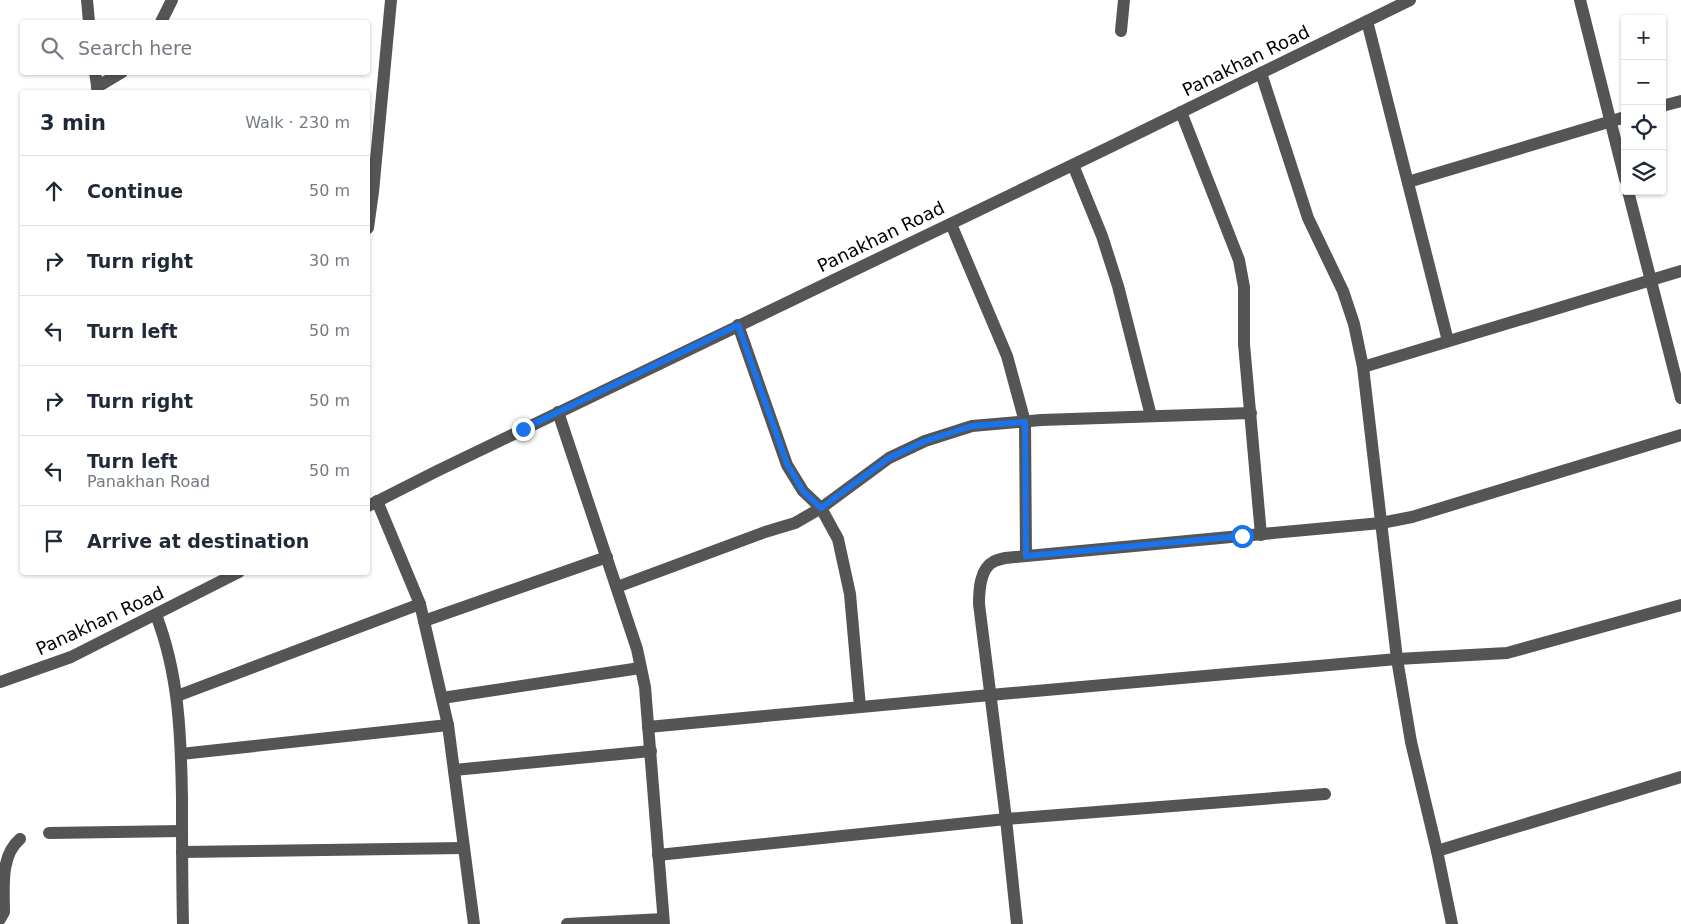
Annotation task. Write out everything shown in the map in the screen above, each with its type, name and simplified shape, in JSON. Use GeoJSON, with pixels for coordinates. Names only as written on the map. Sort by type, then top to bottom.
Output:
{"type":"FeatureCollection","features":[{"type":"Feature","properties":{"kind":"street"},"geometry":{"type":"LineString","coordinates":[[87,0],[89,20]]}},
{"type":"Feature","properties":{"kind":"street"},"geometry":{"type":"LineString","coordinates":[[162,20],[172,0]]}},
{"type":"Feature","properties":{"kind":"street"},"geometry":{"type":"LineString","coordinates":[[370,214],[391,0]]}},
{"type":"Feature","properties":{"kind":"street"},"geometry":{"type":"LineString","coordinates":[[1121,31],[1124,0]]}},
{"type":"Feature","properties":{"kind":"street","name":"Panakhan Road"},"geometry":{"type":"LineString","coordinates":[[372,504],[558,412],[1073,165],[1410,0]]}},
{"type":"Feature","properties":{"kind":"street"},"geometry":{"type":"LineString","coordinates":[[1580,0],[1621,164]]}},
{"type":"Feature","properties":{"kind":"street"},"geometry":{"type":"LineString","coordinates":[[1368,21],[1448,341]]}},
{"type":"Feature","properties":{"kind":"street"},"geometry":{"type":"LineString","coordinates":[[1261,73],[1308,218],[1343,291],[1354,324],[1363,367],[1397,659],[1411,742],[1452,924]]}},
{"type":"Feature","properties":{"kind":"street"},"geometry":{"type":"LineString","coordinates":[[95,75],[97,90],[118,75]]}},
{"type":"Feature","properties":{"kind":"street"},"geometry":{"type":"LineString","coordinates":[[1666,105],[1681,101]]}},
{"type":"Feature","properties":{"kind":"street"},"geometry":{"type":"LineString","coordinates":[[1181,112],[1239,260],[1244,288],[1244,344],[1261,535]]}},
{"type":"Feature","properties":{"kind":"street"},"geometry":{"type":"LineString","coordinates":[[1408,182],[1621,118]]}},
{"type":"Feature","properties":{"kind":"street"},"geometry":{"type":"LineString","coordinates":[[1073,165],[1102,236],[1115,278],[1151,416]]}},
{"type":"Feature","properties":{"kind":"street"},"geometry":{"type":"LineString","coordinates":[[1629,195],[1681,398]]}},
{"type":"Feature","properties":{"kind":"street"},"geometry":{"type":"LineString","coordinates":[[950,224],[1007,356],[1025,422],[1026,556]]}},
{"type":"Feature","properties":{"kind":"street"},"geometry":{"type":"LineString","coordinates":[[1363,367],[1681,271]]}},
{"type":"Feature","properties":{"kind":"street"},"geometry":{"type":"LineString","coordinates":[[738,325],[787,464],[803,491],[821,508],[838,539],[845,564],[850,594],[860,707]]}},
{"type":"Feature","properties":{"kind":"street"},"geometry":{"type":"LineString","coordinates":[[558,412],[637,650],[645,688],[663,921],[566,924]]}},
{"type":"Feature","properties":{"kind":"street"},"geometry":{"type":"LineString","coordinates":[[617,587],[764,532],[795,523],[821,508],[889,458],[925,441],[972,426],[1151,416],[1251,413]]}},
{"type":"Feature","properties":{"kind":"street"},"geometry":{"type":"LineString","coordinates":[[1017,924],[979,604],[984,573],[992,562],[1005,558],[1381,523],[1412,517],[1681,435]]}},
{"type":"Feature","properties":{"kind":"street"},"geometry":{"type":"LineString","coordinates":[[372,504],[420,604],[424,620],[448,725],[474,924]]}},
{"type":"Feature","properties":{"kind":"street"},"geometry":{"type":"LineString","coordinates":[[424,620],[607,557]]}},
{"type":"Feature","properties":{"kind":"street","name":"Panakhan Road"},"geometry":{"type":"LineString","coordinates":[[0,682],[71,657],[233,575]]}},
{"type":"Feature","properties":{"kind":"street"},"geometry":{"type":"LineString","coordinates":[[176,696],[420,604]]}},
{"type":"Feature","properties":{"kind":"street"},"geometry":{"type":"LineString","coordinates":[[648,727],[1397,659],[1507,653],[1681,605]]}},
{"type":"Feature","properties":{"kind":"street"},"geometry":{"type":"LineString","coordinates":[[156,615],[170,657],[176,696],[181,754],[183,924]]}},
{"type":"Feature","properties":{"kind":"street"},"geometry":{"type":"LineString","coordinates":[[442,698],[640,668]]}},
{"type":"Feature","properties":{"kind":"street"},"geometry":{"type":"LineString","coordinates":[[181,754],[448,725]]}},
{"type":"Feature","properties":{"kind":"street"},"geometry":{"type":"LineString","coordinates":[[454,770],[651,751]]}},
{"type":"Feature","properties":{"kind":"street"},"geometry":{"type":"LineString","coordinates":[[1437,851],[1681,776]]}},
{"type":"Feature","properties":{"kind":"street"},"geometry":{"type":"LineString","coordinates":[[658,855],[1006,819],[1325,794]]}},
{"type":"Feature","properties":{"kind":"street"},"geometry":{"type":"LineString","coordinates":[[49,834],[182,831]]}},
{"type":"Feature","properties":{"kind":"street"},"geometry":{"type":"LineString","coordinates":[[0,919],[4,912],[6,859],[12,845],[20,839]]}},
{"type":"Feature","properties":{"kind":"street"},"geometry":{"type":"LineString","coordinates":[[182,852],[464,848]]}},
{"type":"Feature","properties":{"kind":"route"},"geometry":{"type":"LineString","coordinates":[[523,429],[738,325],[787,464],[803,491],[821,508],[889,458],[925,441],[972,426],[1025,422],[1026,556],[1242,536]]}}]}
